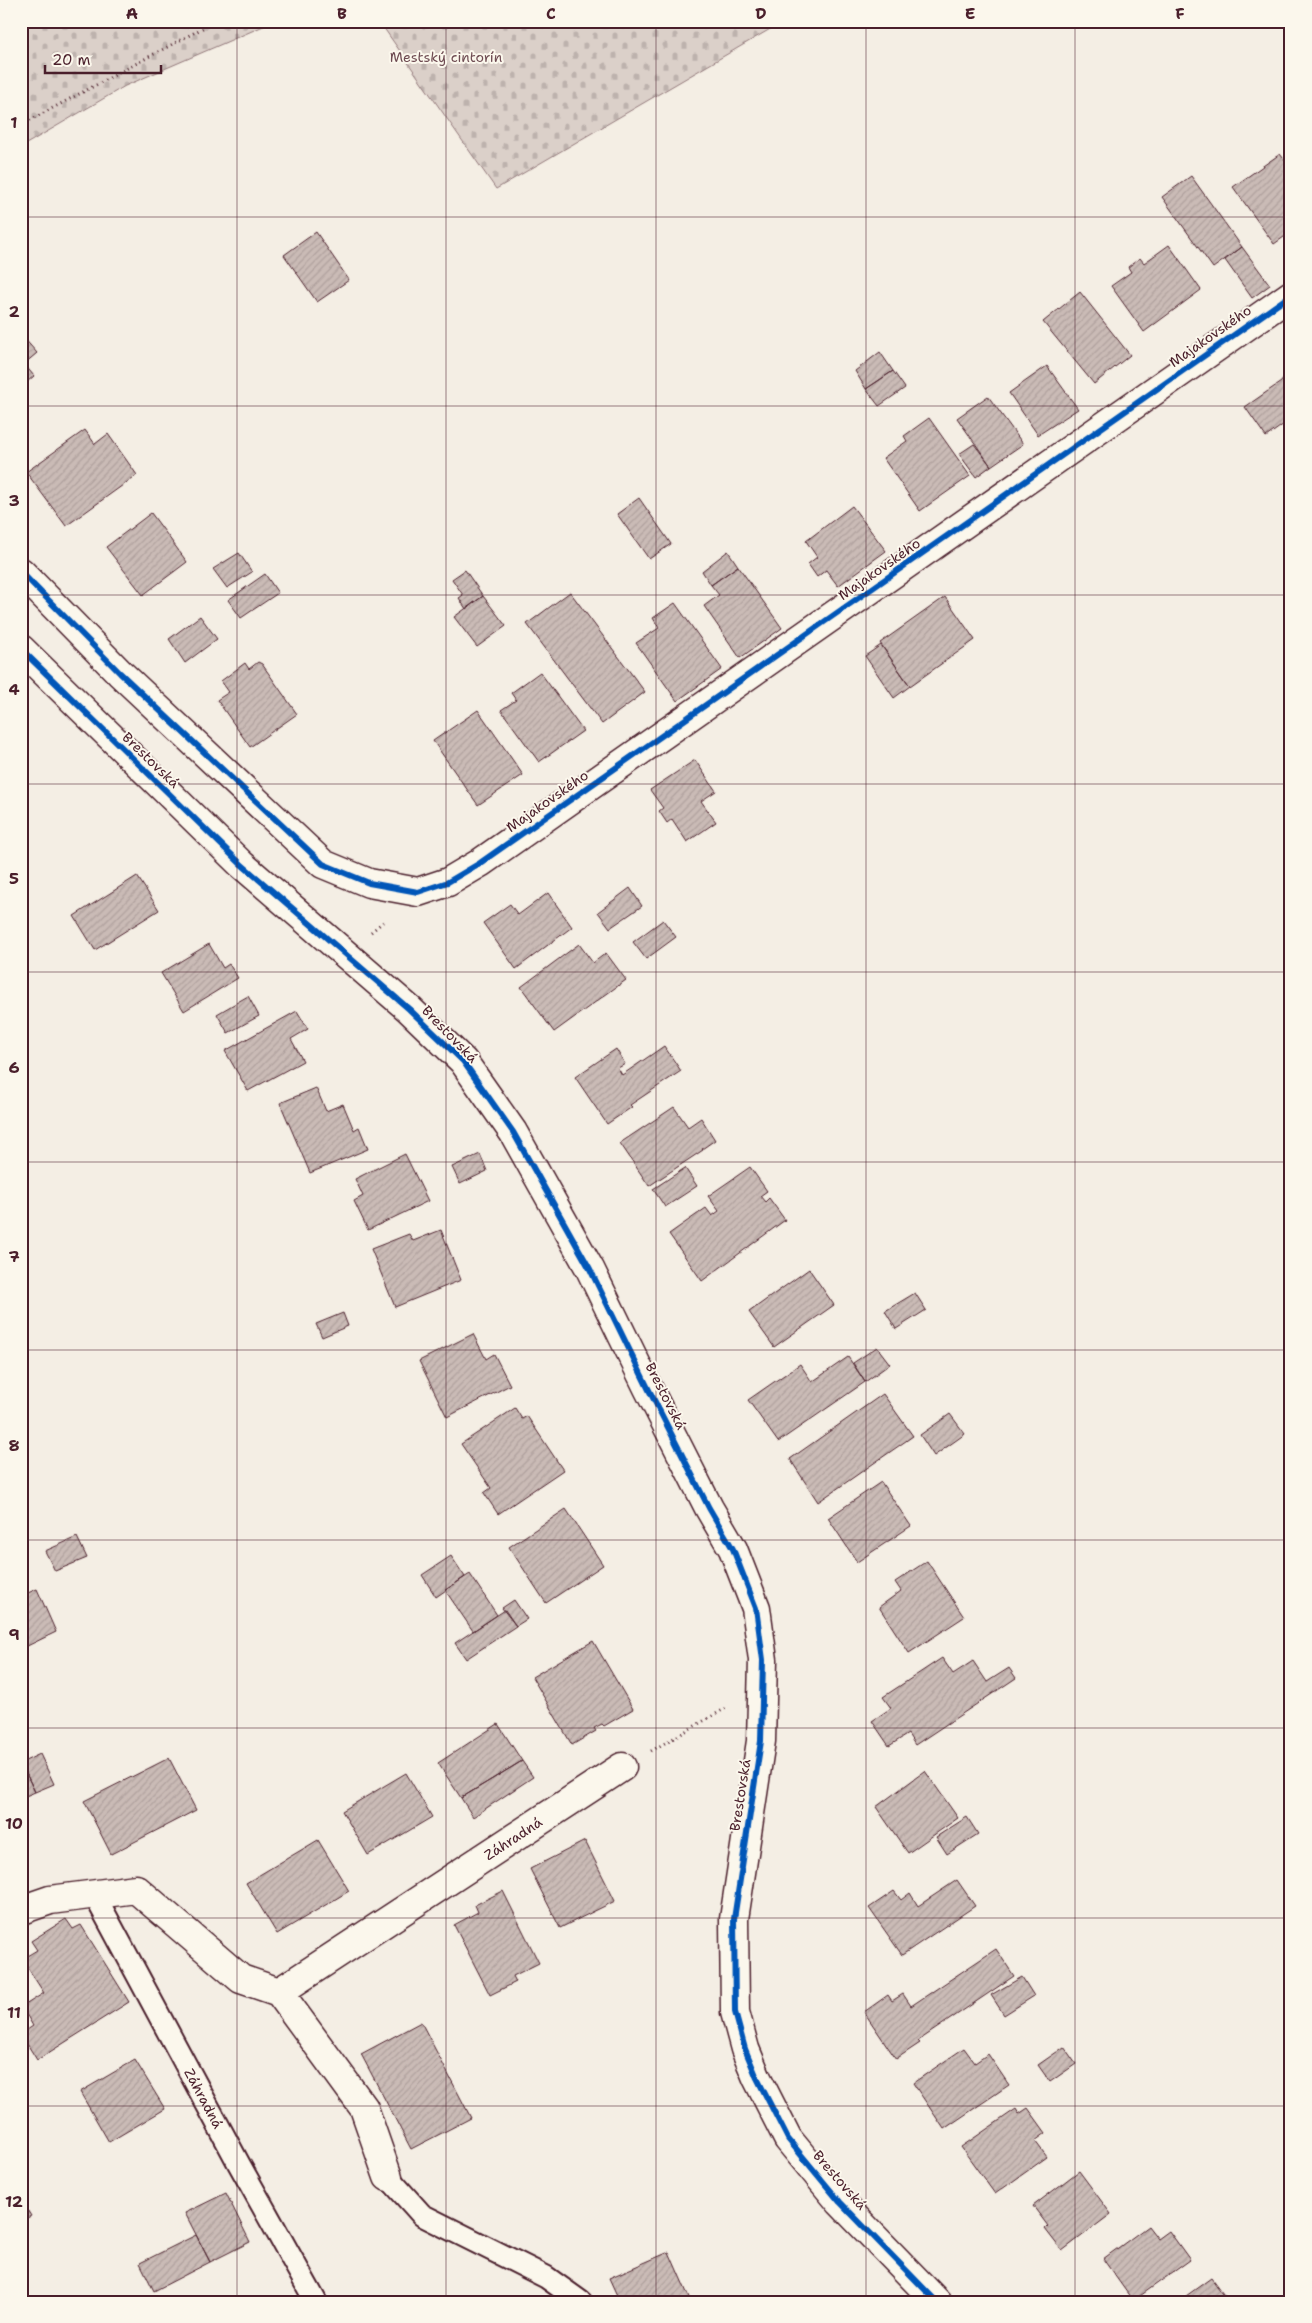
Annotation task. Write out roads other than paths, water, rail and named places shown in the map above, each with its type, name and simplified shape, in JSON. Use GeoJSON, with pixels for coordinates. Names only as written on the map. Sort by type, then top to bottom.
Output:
{"type":"FeatureCollection","features":[{"type":"Feature","properties":{"kind":"street","name":"Majakovského"},"geometry":{"type":"LineString","coordinates":[[21,572],[120,673],[323,864],[369,883],[418,892],[448,882],[480,863],[1291,295]]}},
{"type":"Feature","properties":{"kind":"street","name":"Brestovská"},"geometry":{"type":"LineString","coordinates":[[21,649],[241,864],[409,1009],[463,1061],[513,1132],[590,1269],[709,1508],[733,1549],[756,1608],[763,1660],[761,1741],[734,1919],[735,2012],[745,2049],[757,2078],[788,2139],[840,2202],[937,2302]]}},
{"type":"Feature","properties":{"kind":"street","name":"Záhradná"},"geometry":{"type":"LineString","coordinates":[[279,1992],[622,1767]]}},
{"type":"Feature","properties":{"kind":"street"},"geometry":{"type":"LineString","coordinates":[[21,1910],[50,1900],[136,1889],[240,1979],[279,1992],[364,2108],[388,2177]]}},
{"type":"Feature","properties":{"kind":"lane","name":"Záhradná"},"geometry":{"type":"LineString","coordinates":[[94,1894],[239,2164],[316,2302]]}},
{"type":"Feature","properties":{"kind":"lane"},"geometry":{"type":"LineString","coordinates":[[388,2177],[422,2215],[546,2277],[581,2302]]}},
{"type":"Feature","properties":{"kind":"park label","name":"Mestský cintorín"},"geometry":{"type":"Point","coordinates":[446,57]}}]}
